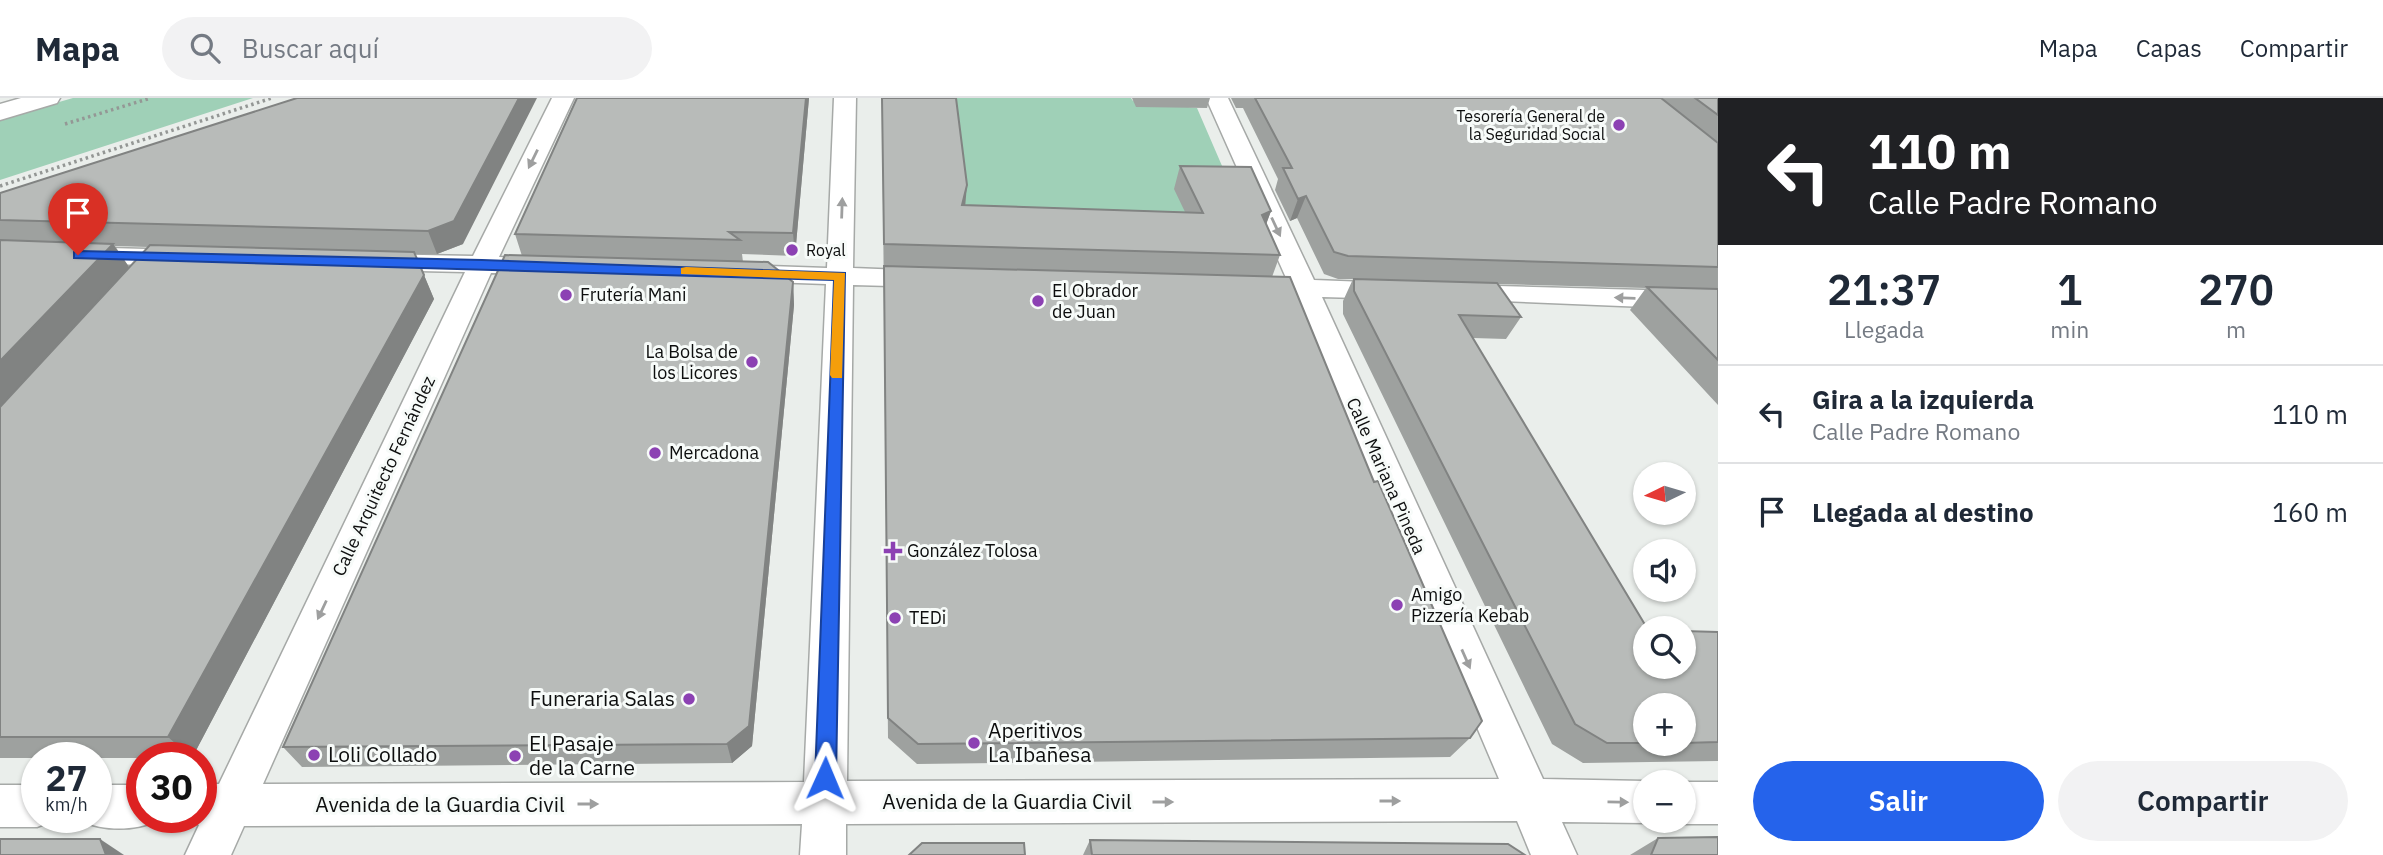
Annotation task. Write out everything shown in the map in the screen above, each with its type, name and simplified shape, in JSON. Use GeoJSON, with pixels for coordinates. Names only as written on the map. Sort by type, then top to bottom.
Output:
{"type":"FeatureCollection","features":[{"type":"Feature","properties":{"kind":"main road"},"geometry":{"type":"LineString","coordinates":[[0,112],[48,98]]}},
{"type":"Feature","properties":{"kind":"street","name":"Calle Arquitecto Fernández"},"geometry":{"type":"LineString","coordinates":[[217,803],[563,98]]}},
{"type":"Feature","properties":{"kind":"street"},"geometry":{"type":"LineString","coordinates":[[823,855],[845,98]]}},
{"type":"Feature","properties":{"kind":"street","name":"Calle Mariana Pineda"},"geometry":{"type":"LineString","coordinates":[[1217,98],[1554,855]]}},
{"type":"Feature","properties":{"kind":"street"},"geometry":{"type":"LineString","coordinates":[[0,253],[211,259]]}},
{"type":"Feature","properties":{"kind":"street"},"geometry":{"type":"LineString","coordinates":[[129,288],[156,258]]}},
{"type":"Feature","properties":{"kind":"street"},"geometry":{"type":"LineString","coordinates":[[346,261],[576,267]]}},
{"type":"Feature","properties":{"kind":"street"},"geometry":{"type":"LineString","coordinates":[[715,272],[956,279]]}},
{"type":"Feature","properties":{"kind":"street"},"geometry":{"type":"LineString","coordinates":[[1228,287],[1718,301]]}},
{"type":"Feature","properties":{"kind":"street","name":"Avenida de la Guardia Civil"},"geometry":{"type":"LineString","coordinates":[[217,805],[1633,802]]}},
{"type":"Feature","properties":{"kind":"street"},"geometry":{"type":"LineString","coordinates":[[1696,803],[1718,803]]}},
{"type":"Feature","properties":{"kind":"street"},"geometry":{"type":"LineString","coordinates":[[0,806],[21,806]]}},
{"type":"Feature","properties":{"kind":"street","name":"Calle Arquitecto Fernández"},"geometry":{"type":"LineString","coordinates":[[208,855],[212,833]]}},
{"type":"Feature","properties":{"kind":"path"},"geometry":{"type":"LineString","coordinates":[[63,124],[151,98]]}},
{"type":"Feature","properties":{"kind":"path"},"geometry":{"type":"LineString","coordinates":[[0,186],[272,98]]}},
{"type":"Feature","properties":{"kind":"green space"},"geometry":{"type":"Polygon","coordinates":[[[73,98],[253,98],[0,180],[0,119],[73,98]]]}},
{"type":"Feature","properties":{"kind":"green space"},"geometry":{"type":"Polygon","coordinates":[[[952,98],[1131,98],[1133,101],[1197,108],[1232,189],[1196,235],[960,227],[952,98]]]}},
{"type":"Feature","properties":{"kind":"building"},"geometry":{"type":"Polygon","coordinates":[[[297,98],[519,98],[454,221],[428,231],[0,220],[0,193],[297,98]]]}},
{"type":"Feature","properties":{"kind":"building"},"geometry":{"type":"Polygon","coordinates":[[[577,98],[806,98],[793,233],[729,232],[740,240],[515,234],[577,98]]]}},
{"type":"Feature","properties":{"kind":"building"},"geometry":{"type":"Polygon","coordinates":[[[882,98],[956,98],[967,185],[962,205],[1203,213],[1180,166],[1251,167],[1271,211],[1262,215],[1280,255],[884,244],[882,98]]]}},
{"type":"Feature","properties":{"kind":"building"},"geometry":{"type":"Polygon","coordinates":[[[1255,98],[1661,98],[1718,143],[1718,267],[1348,256],[1334,252],[1306,196],[1298,199],[1283,168],[1292,168],[1255,98]]]}},
{"type":"Feature","properties":{"kind":"building"},"geometry":{"type":"Polygon","coordinates":[[[1695,98],[1718,98],[1718,115],[1695,98]]]}},
{"type":"Feature","properties":{"kind":"building"},"geometry":{"type":"Polygon","coordinates":[[[0,240],[113,244],[0,361],[0,240]]]}},
{"type":"Feature","properties":{"kind":"building"},"geometry":{"type":"Polygon","coordinates":[[[150,245],[414,252],[424,275],[168,737],[0,737],[0,407],[150,245]]]}},
{"type":"Feature","properties":{"kind":"building"},"geometry":{"type":"Polygon","coordinates":[[[505,255],[768,262],[793,282],[749,726],[727,744],[283,747],[505,255]]]}},
{"type":"Feature","properties":{"kind":"building"},"geometry":{"type":"Polygon","coordinates":[[[884,266],[1290,277],[1374,482],[1378,481],[1482,721],[1470,738],[918,744],[888,718],[884,266]]]}},
{"type":"Feature","properties":{"kind":"building"},"geometry":{"type":"Polygon","coordinates":[[[1354,279],[1497,283],[1521,317],[1459,315],[1640,616],[1633,616],[1633,679],[1696,679],[1696,631],[1718,632],[1718,742],[1696,743],[1696,693],[1633,693],[1633,743],[1607,743],[1575,724],[1354,291],[1354,279]]]}},
{"type":"Feature","properties":{"kind":"building"},"geometry":{"type":"Polygon","coordinates":[[[1647,287],[1718,289],[1718,360],[1647,287]]]}},
{"type":"Feature","properties":{"kind":"building"},"geometry":{"type":"Polygon","coordinates":[[[1718,837],[1718,855],[1651,855],[1658,838],[1718,837]]]}},
{"type":"Feature","properties":{"kind":"building"},"geometry":{"type":"Polygon","coordinates":[[[0,839],[100,839],[106,855],[0,855],[0,839]]]}},
{"type":"Feature","properties":{"kind":"building"},"geometry":{"type":"Polygon","coordinates":[[[1090,840],[1508,844],[1525,855],[1092,855],[1090,840]]]}},
{"type":"Feature","properties":{"kind":"building"},"geometry":{"type":"Polygon","coordinates":[[[922,843],[1024,843],[1025,855],[909,855],[922,843]]]}},
{"type":"Feature","properties":{"kind":"slow traffic"},"geometry":{"type":"LineString","coordinates":[[686,271],[840,276],[837,375]]}},
{"type":"Feature","properties":{"kind":"place","name":"Tesorería General de la Seguridad Social"},"geometry":{"type":"Point","coordinates":[1619,125]}},
{"type":"Feature","properties":{"kind":"place","name":"Royal"},"geometry":{"type":"Point","coordinates":[792,250]}},
{"type":"Feature","properties":{"kind":"place","name":"Frutería Mani"},"geometry":{"type":"Point","coordinates":[566,295]}},
{"type":"Feature","properties":{"kind":"place","name":"El Obrador de Juan"},"geometry":{"type":"Point","coordinates":[1038,301]}},
{"type":"Feature","properties":{"kind":"place","name":"La Bolsa de los Licores"},"geometry":{"type":"Point","coordinates":[752,362]}},
{"type":"Feature","properties":{"kind":"place","name":"Mercadona"},"geometry":{"type":"Point","coordinates":[655,453]}},
{"type":"Feature","properties":{"kind":"place","name":"González Tolosa"},"geometry":{"type":"Point","coordinates":[893,551]}},
{"type":"Feature","properties":{"kind":"place","name":"Amigo Pizzería Kebab"},"geometry":{"type":"Point","coordinates":[1397,605]}},
{"type":"Feature","properties":{"kind":"place","name":"TEDi"},"geometry":{"type":"Point","coordinates":[895,618]}},
{"type":"Feature","properties":{"kind":"place","name":"Funeraria Salas"},"geometry":{"type":"Point","coordinates":[689,699]}},
{"type":"Feature","properties":{"kind":"place","name":"Aperitivos La Ibañesa"},"geometry":{"type":"Point","coordinates":[974,743]}},
{"type":"Feature","properties":{"kind":"place","name":"Loli Collado"},"geometry":{"type":"Point","coordinates":[314,755]}},
{"type":"Feature","properties":{"kind":"place","name":"El Pasaje de la Carne"},"geometry":{"type":"Point","coordinates":[515,756]}},
{"type":"Feature","properties":{"kind":"route"},"geometry":{"type":"LineString","coordinates":[[78,255],[482,264],[840,276],[825,778]]}}]}
